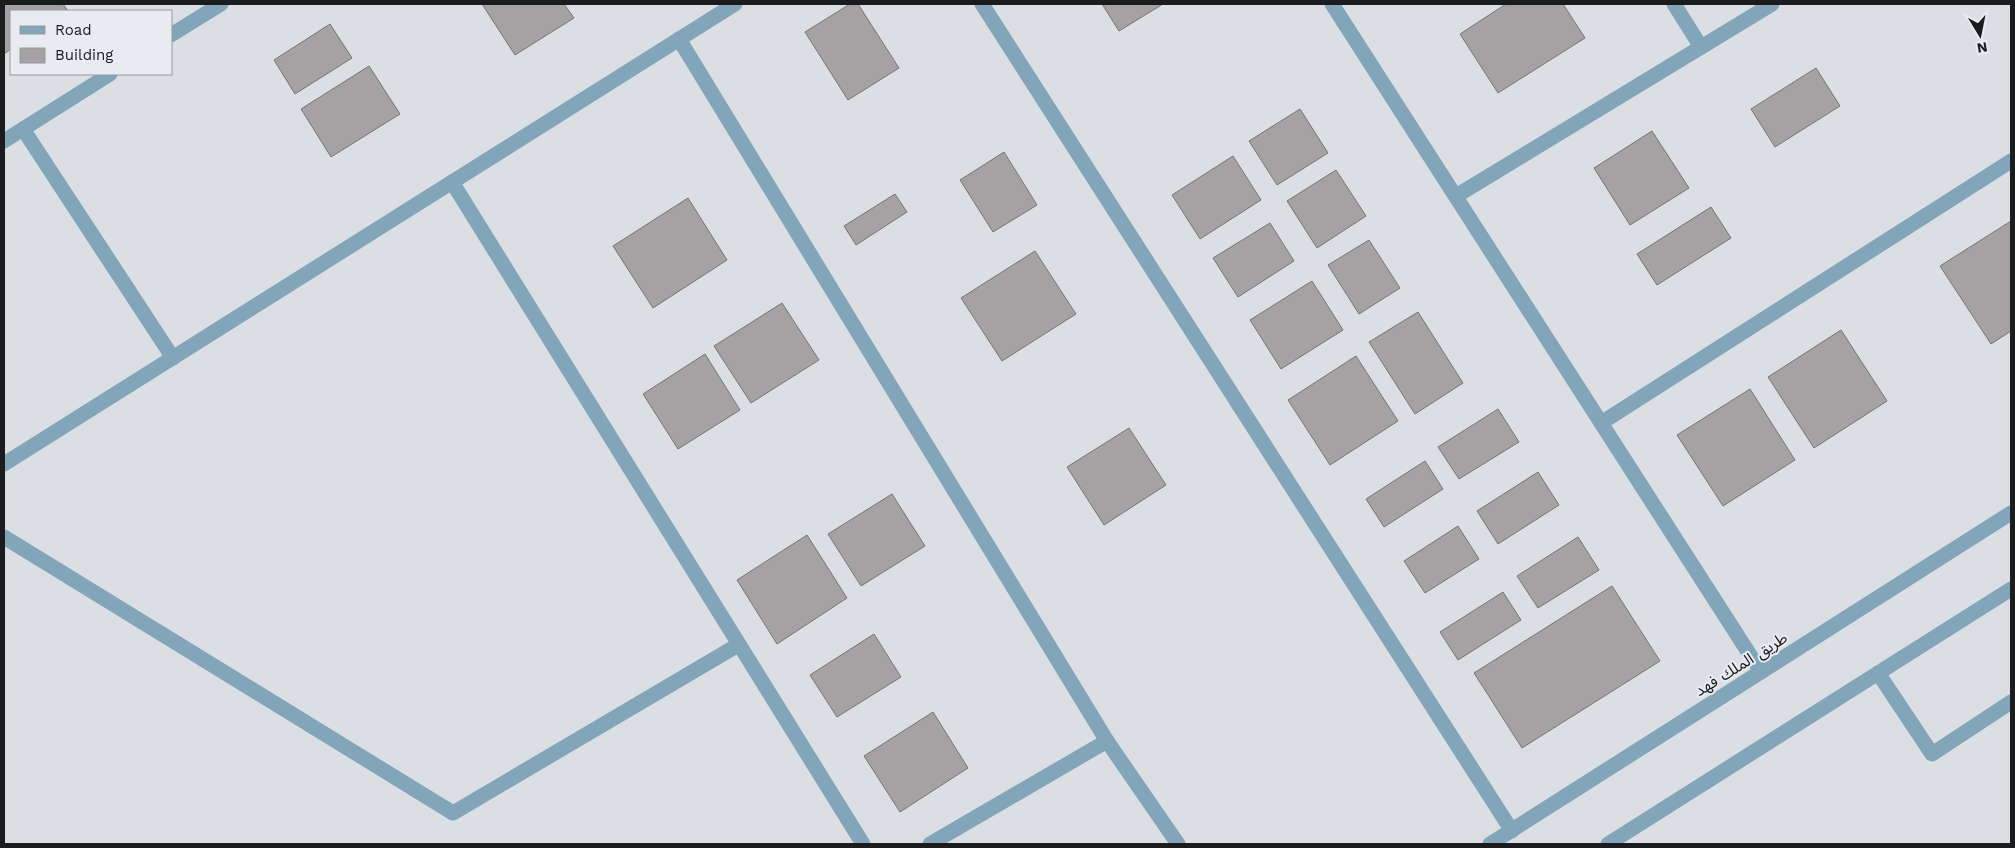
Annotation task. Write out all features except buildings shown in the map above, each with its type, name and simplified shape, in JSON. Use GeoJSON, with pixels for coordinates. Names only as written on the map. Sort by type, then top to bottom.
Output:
{"type":"FeatureCollection","features":[{"type":"Feature","properties":{"kind":"street"},"geometry":{"type":"LineString","coordinates":[[172,34],[221,4]]}},
{"type":"Feature","properties":{"kind":"street"},"geometry":{"type":"LineString","coordinates":[[4,464],[735,4]]}},
{"type":"Feature","properties":{"kind":"street"},"geometry":{"type":"LineString","coordinates":[[982,4],[1512,831]]}},
{"type":"Feature","properties":{"kind":"street"},"geometry":{"type":"LineString","coordinates":[[1332,4],[1761,672]]}},
{"type":"Feature","properties":{"kind":"street"},"geometry":{"type":"LineString","coordinates":[[1674,4],[1701,47]]}},
{"type":"Feature","properties":{"kind":"street"},"geometry":{"type":"LineString","coordinates":[[1456,196],[1772,4]]}},
{"type":"Feature","properties":{"kind":"street"},"geometry":{"type":"LineString","coordinates":[[679,39],[1107,742],[1178,844]]}},
{"type":"Feature","properties":{"kind":"street"},"geometry":{"type":"LineString","coordinates":[[4,141],[108,75]]}},
{"type":"Feature","properties":{"kind":"street"},"geometry":{"type":"LineString","coordinates":[[23,129],[173,358]]}},
{"type":"Feature","properties":{"kind":"street"},"geometry":{"type":"LineString","coordinates":[[1601,422],[2011,161]]}},
{"type":"Feature","properties":{"kind":"street"},"geometry":{"type":"LineString","coordinates":[[452,182],[863,844]]}},
{"type":"Feature","properties":{"kind":"street","name":"طريق الملك فهد"},"geometry":{"type":"LineString","coordinates":[[1490,844],[2011,513]]}},
{"type":"Feature","properties":{"kind":"street"},"geometry":{"type":"LineString","coordinates":[[4,537],[453,813],[738,645]]}},
{"type":"Feature","properties":{"kind":"street"},"geometry":{"type":"LineString","coordinates":[[1608,844],[2011,589]]}},
{"type":"Feature","properties":{"kind":"street"},"geometry":{"type":"LineString","coordinates":[[1878,673],[1932,754],[2011,702]]}},
{"type":"Feature","properties":{"kind":"street"},"geometry":{"type":"LineString","coordinates":[[930,844],[1107,742]]}}]}
